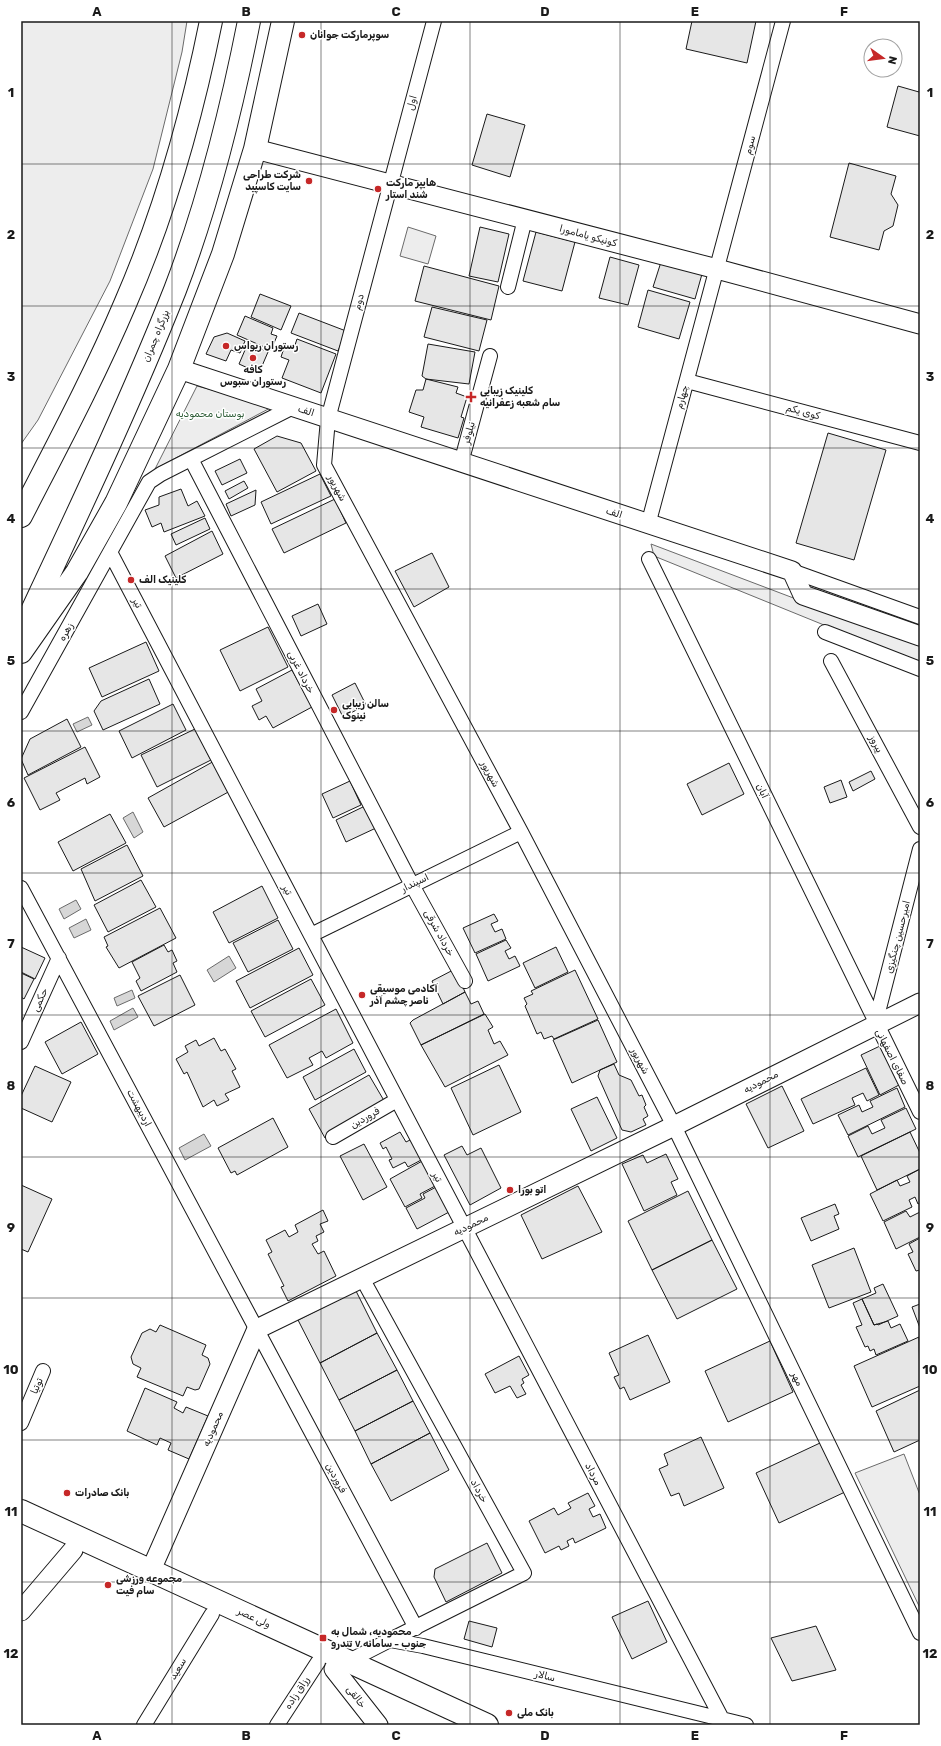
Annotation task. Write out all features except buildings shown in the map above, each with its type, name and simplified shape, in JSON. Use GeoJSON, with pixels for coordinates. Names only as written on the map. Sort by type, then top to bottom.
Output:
{"type":"FeatureCollection","features":[{"type":"Feature","properties":{"kind":"main road"},"geometry":{"type":"LineString","coordinates":[[21,516],[81,399],[125,304],[146,251],[173,170],[204,58],[211,21]]}},
{"type":"Feature","properties":{"kind":"main road","name":"بزرگراه چمران"},"geometry":{"type":"LineString","coordinates":[[21,635],[132,392],[175,289],[207,192],[238,78],[249,21]]}},
{"type":"Feature","properties":{"kind":"main road"},"geometry":{"type":"LineString","coordinates":[[21,652],[77,572],[112,510],[180,369],[223,254],[255,149],[283,21]]}},
{"type":"Feature","properties":{"kind":"main road","name":"ولی عصر"},"geometry":{"type":"LineString","coordinates":[[21,1511],[151,1570],[333,1664],[458,1725]]}},
{"type":"Feature","properties":{"kind":"main road","name":"ولی عصر"},"geometry":{"type":"LineString","coordinates":[[21,1527],[212,1614],[487,1725]]}},
{"type":"Feature","properties":{"kind":"street","name":"اول"},"geometry":{"type":"LineString","coordinates":[[390,184],[434,21]]}},
{"type":"Feature","properties":{"kind":"street","name":"سوم"},"geometry":{"type":"LineString","coordinates":[[716,269],[783,21]]}},
{"type":"Feature","properties":{"kind":"street","name":"کونیکو یامامورا"},"geometry":{"type":"LineString","coordinates":[[255,149],[716,269],[920,324]]}},
{"type":"Feature","properties":{"kind":"street","name":"دوم"},"geometry":{"type":"LineString","coordinates":[[328,419],[390,184]]}},
{"type":"Feature","properties":{"kind":"street"},"geometry":{"type":"LineString","coordinates":[[508,287],[525,219]]}},
{"type":"Feature","properties":{"kind":"street","name":"چهارم"},"geometry":{"type":"LineString","coordinates":[[648,525],[716,269]]}},
{"type":"Feature","properties":{"kind":"street","name":"نیلوفر"},"geometry":{"type":"LineString","coordinates":[[461,463],[490,356]]}},
{"type":"Feature","properties":{"kind":"street","name":"الف"},"geometry":{"type":"LineString","coordinates":[[180,369],[648,525],[792,571]]}},
{"type":"Feature","properties":{"kind":"street","name":"کوی یکم"},"geometry":{"type":"LineString","coordinates":[[687,381],[920,443]]}},
{"type":"Feature","properties":{"kind":"street","name":"الف"},"geometry":{"type":"LineString","coordinates":[[110,552],[150,482],[161,474],[293,407]]}},
{"type":"Feature","properties":{"kind":"street","name":"شهریور"},"geometry":{"type":"LineString","coordinates":[[328,419],[324,466],[521,832],[674,1126]]}},
{"type":"Feature","properties":{"kind":"street","name":"خرداد غربی"},"geometry":{"type":"LineString","coordinates":[[191,459],[412,885]]}},
{"type":"Feature","properties":{"kind":"street","name":"زهره"},"geometry":{"type":"LineString","coordinates":[[21,712],[110,552]]}},
{"type":"Feature","properties":{"kind":"street","name":"تیر"},"geometry":{"type":"LineString","coordinates":[[110,552],[464,1228]]}},
{"type":"Feature","properties":{"kind":"street","name":"آبان"},"geometry":{"type":"LineString","coordinates":[[648,559],[875,1024]]}},
{"type":"Feature","properties":{"kind":"street"},"geometry":{"type":"LineString","coordinates":[[792,571],[920,617]]}},
{"type":"Feature","properties":{"kind":"street"},"geometry":{"type":"LineString","coordinates":[[792,571],[803,595],[920,636]]}},
{"type":"Feature","properties":{"kind":"street"},"geometry":{"type":"LineString","coordinates":[[825,632],[920,669]]}},
{"type":"Feature","properties":{"kind":"street","name":"پیروز"},"geometry":{"type":"LineString","coordinates":[[831,661],[920,827]]}},
{"type":"Feature","properties":{"kind":"street","name":"اسپندار"},"geometry":{"type":"LineString","coordinates":[[310,935],[521,832]]}},
{"type":"Feature","properties":{"kind":"street","name":"امیرحسین چنگیزی"},"geometry":{"type":"LineString","coordinates":[[875,1024],[920,849]]}},
{"type":"Feature","properties":{"kind":"street","name":"خرداد شرقی"},"geometry":{"type":"LineString","coordinates":[[412,885],[466,981]]}},
{"type":"Feature","properties":{"kind":"street","name":"اردیبهشت"},"geometry":{"type":"LineString","coordinates":[[21,888],[257,1329]]}},
{"type":"Feature","properties":{"kind":"street","name":"حکمی"},"geometry":{"type":"LineString","coordinates":[[21,1042],[59,958]]}},
{"type":"Feature","properties":{"kind":"street","name":"محمودیه"},"geometry":{"type":"LineString","coordinates":[[151,1570],[257,1329],[674,1126],[875,1024],[920,1003]]}},
{"type":"Feature","properties":{"kind":"street","name":"صفای اصفهانی"},"geometry":{"type":"LineString","coordinates":[[875,1024],[920,1112]]}},
{"type":"Feature","properties":{"kind":"street","name":"فروردین"},"geometry":{"type":"LineString","coordinates":[[333,1137],[397,1100]]}},
{"type":"Feature","properties":{"kind":"street","name":"مهر"},"geometry":{"type":"LineString","coordinates":[[674,1126],[920,1633]]}},
{"type":"Feature","properties":{"kind":"street","name":"مرداد"},"geometry":{"type":"LineString","coordinates":[[464,1228],[722,1719]]}},
{"type":"Feature","properties":{"kind":"street","name":"خرداد"},"geometry":{"type":"LineString","coordinates":[[362,1278],[524,1573],[390,1640]]}},
{"type":"Feature","properties":{"kind":"street","name":"فروردین"},"geometry":{"type":"LineString","coordinates":[[257,1329],[416,1628]]}},
{"type":"Feature","properties":{"kind":"street","name":"توتیا"},"geometry":{"type":"LineString","coordinates":[[21,1424],[43,1371]]}},
{"type":"Feature","properties":{"kind":"street"},"geometry":{"type":"LineString","coordinates":[[21,1611],[73,1550]]}},
{"type":"Feature","properties":{"kind":"street","name":"سعید"},"geometry":{"type":"LineString","coordinates":[[144,1725],[212,1614]]}},
{"type":"Feature","properties":{"kind":"street"},"geometry":{"type":"LineString","coordinates":[[333,1664],[390,1640]]}},
{"type":"Feature","properties":{"kind":"street","name":"سالار"},"geometry":{"type":"LineString","coordinates":[[390,1640],[422,1646],[746,1725]]}},
{"type":"Feature","properties":{"kind":"street","name":"رزاق زاده"},"geometry":{"type":"LineString","coordinates":[[277,1725],[333,1664]]}},
{"type":"Feature","properties":{"kind":"street","name":"خالقی"},"geometry":{"type":"LineString","coordinates":[[333,1664],[378,1725]]}},
{"type":"Feature","properties":{"kind":"shaded area"},"geometry":{"type":"Polygon","coordinates":[[[21,21],[187,21],[182,52],[153,169],[110,281],[38,420],[21,444],[21,21]]]}},
{"type":"Feature","properties":{"kind":"shaded area"},"geometry":{"type":"Polygon","coordinates":[[[408,227],[436,236],[428,264],[400,256],[408,227]]]}},
{"type":"Feature","properties":{"kind":"shaded area","name":"بوستان محمودیه"},"geometry":{"type":"Polygon","coordinates":[[[197,386],[274,406],[155,469],[197,386]]]}},
{"type":"Feature","properties":{"kind":"shaded area"},"geometry":{"type":"Polygon","coordinates":[[[651,544],[920,646],[920,664],[654,556],[651,544]]]}},
{"type":"Feature","properties":{"kind":"shaded area"},"geometry":{"type":"Polygon","coordinates":[[[88,717],[92,725],[77,732],[73,724],[88,717]]]}},
{"type":"Feature","properties":{"kind":"shaded area"},"geometry":{"type":"Polygon","coordinates":[[[133,812],[143,832],[134,838],[123,818],[133,812]]]}},
{"type":"Feature","properties":{"kind":"shaded area"},"geometry":{"type":"Polygon","coordinates":[[[76,900],[81,909],[64,919],[59,909],[76,900]]]}},
{"type":"Feature","properties":{"kind":"shaded area"},"geometry":{"type":"Polygon","coordinates":[[[86,919],[91,930],[74,938],[69,928],[86,919]]]}},
{"type":"Feature","properties":{"kind":"shaded area"},"geometry":{"type":"Polygon","coordinates":[[[229,956],[236,968],[214,982],[207,970],[229,956]]]}},
{"type":"Feature","properties":{"kind":"shaded area"},"geometry":{"type":"Polygon","coordinates":[[[132,990],[135,998],[117,1006],[114,998],[132,990]]]}},
{"type":"Feature","properties":{"kind":"shaded area"},"geometry":{"type":"Polygon","coordinates":[[[133,1008],[138,1017],[114,1030],[110,1021],[133,1008]]]}},
{"type":"Feature","properties":{"kind":"shaded area"},"geometry":{"type":"Polygon","coordinates":[[[204,1134],[211,1146],[185,1160],[179,1148],[204,1134]]]}},
{"type":"Feature","properties":{"kind":"shaded area"},"geometry":{"type":"Polygon","coordinates":[[[904,1454],[920,1495],[920,1608],[855,1473],[904,1454]]]}},
{"type":"Feature","properties":{"kind":"place","name":"سوپرمارکت جوانان"},"geometry":{"type":"Point","coordinates":[302,35]}},
{"type":"Feature","properties":{"kind":"place","name":"شرکت طراحی سایت کاسپید"},"geometry":{"type":"Point","coordinates":[309,181]}},
{"type":"Feature","properties":{"kind":"place","name":"هایپر مارکت شند استار"},"geometry":{"type":"Point","coordinates":[378,189]}},
{"type":"Feature","properties":{"kind":"place","name":"رستوران ریواس"},"geometry":{"type":"Point","coordinates":[226,346]}},
{"type":"Feature","properties":{"kind":"place","name":"کافه رستوران سبوس"},"geometry":{"type":"Point","coordinates":[253,358]}},
{"type":"Feature","properties":{"kind":"place","name":"کلینیک زیبایی سام شعبه زعفرانیه"},"geometry":{"type":"Point","coordinates":[471,397]}},
{"type":"Feature","properties":{"kind":"place","name":"کلینیک الف"},"geometry":{"type":"Point","coordinates":[131,580]}},
{"type":"Feature","properties":{"kind":"place","name":"سالن زیبایی نینوک"},"geometry":{"type":"Point","coordinates":[334,710]}},
{"type":"Feature","properties":{"kind":"place","name":"آکادمی موسیقی ناصر چشم آذر"},"geometry":{"type":"Point","coordinates":[362,995]}},
{"type":"Feature","properties":{"kind":"place","name":"اتو بورا"},"geometry":{"type":"Point","coordinates":[510,1190]}},
{"type":"Feature","properties":{"kind":"place","name":"بانک صادرات"},"geometry":{"type":"Point","coordinates":[67,1493]}},
{"type":"Feature","properties":{"kind":"place","name":"مجموعه ورزشی سام فیت"},"geometry":{"type":"Point","coordinates":[108,1585]}},
{"type":"Feature","properties":{"kind":"place","name":"محمودیه، شمال به جنوب - سامانه ۷ تندرو"},"geometry":{"type":"Point","coordinates":[323,1638]}},
{"type":"Feature","properties":{"kind":"place","name":"بانک ملی"},"geometry":{"type":"Point","coordinates":[509,1713]}}]}
